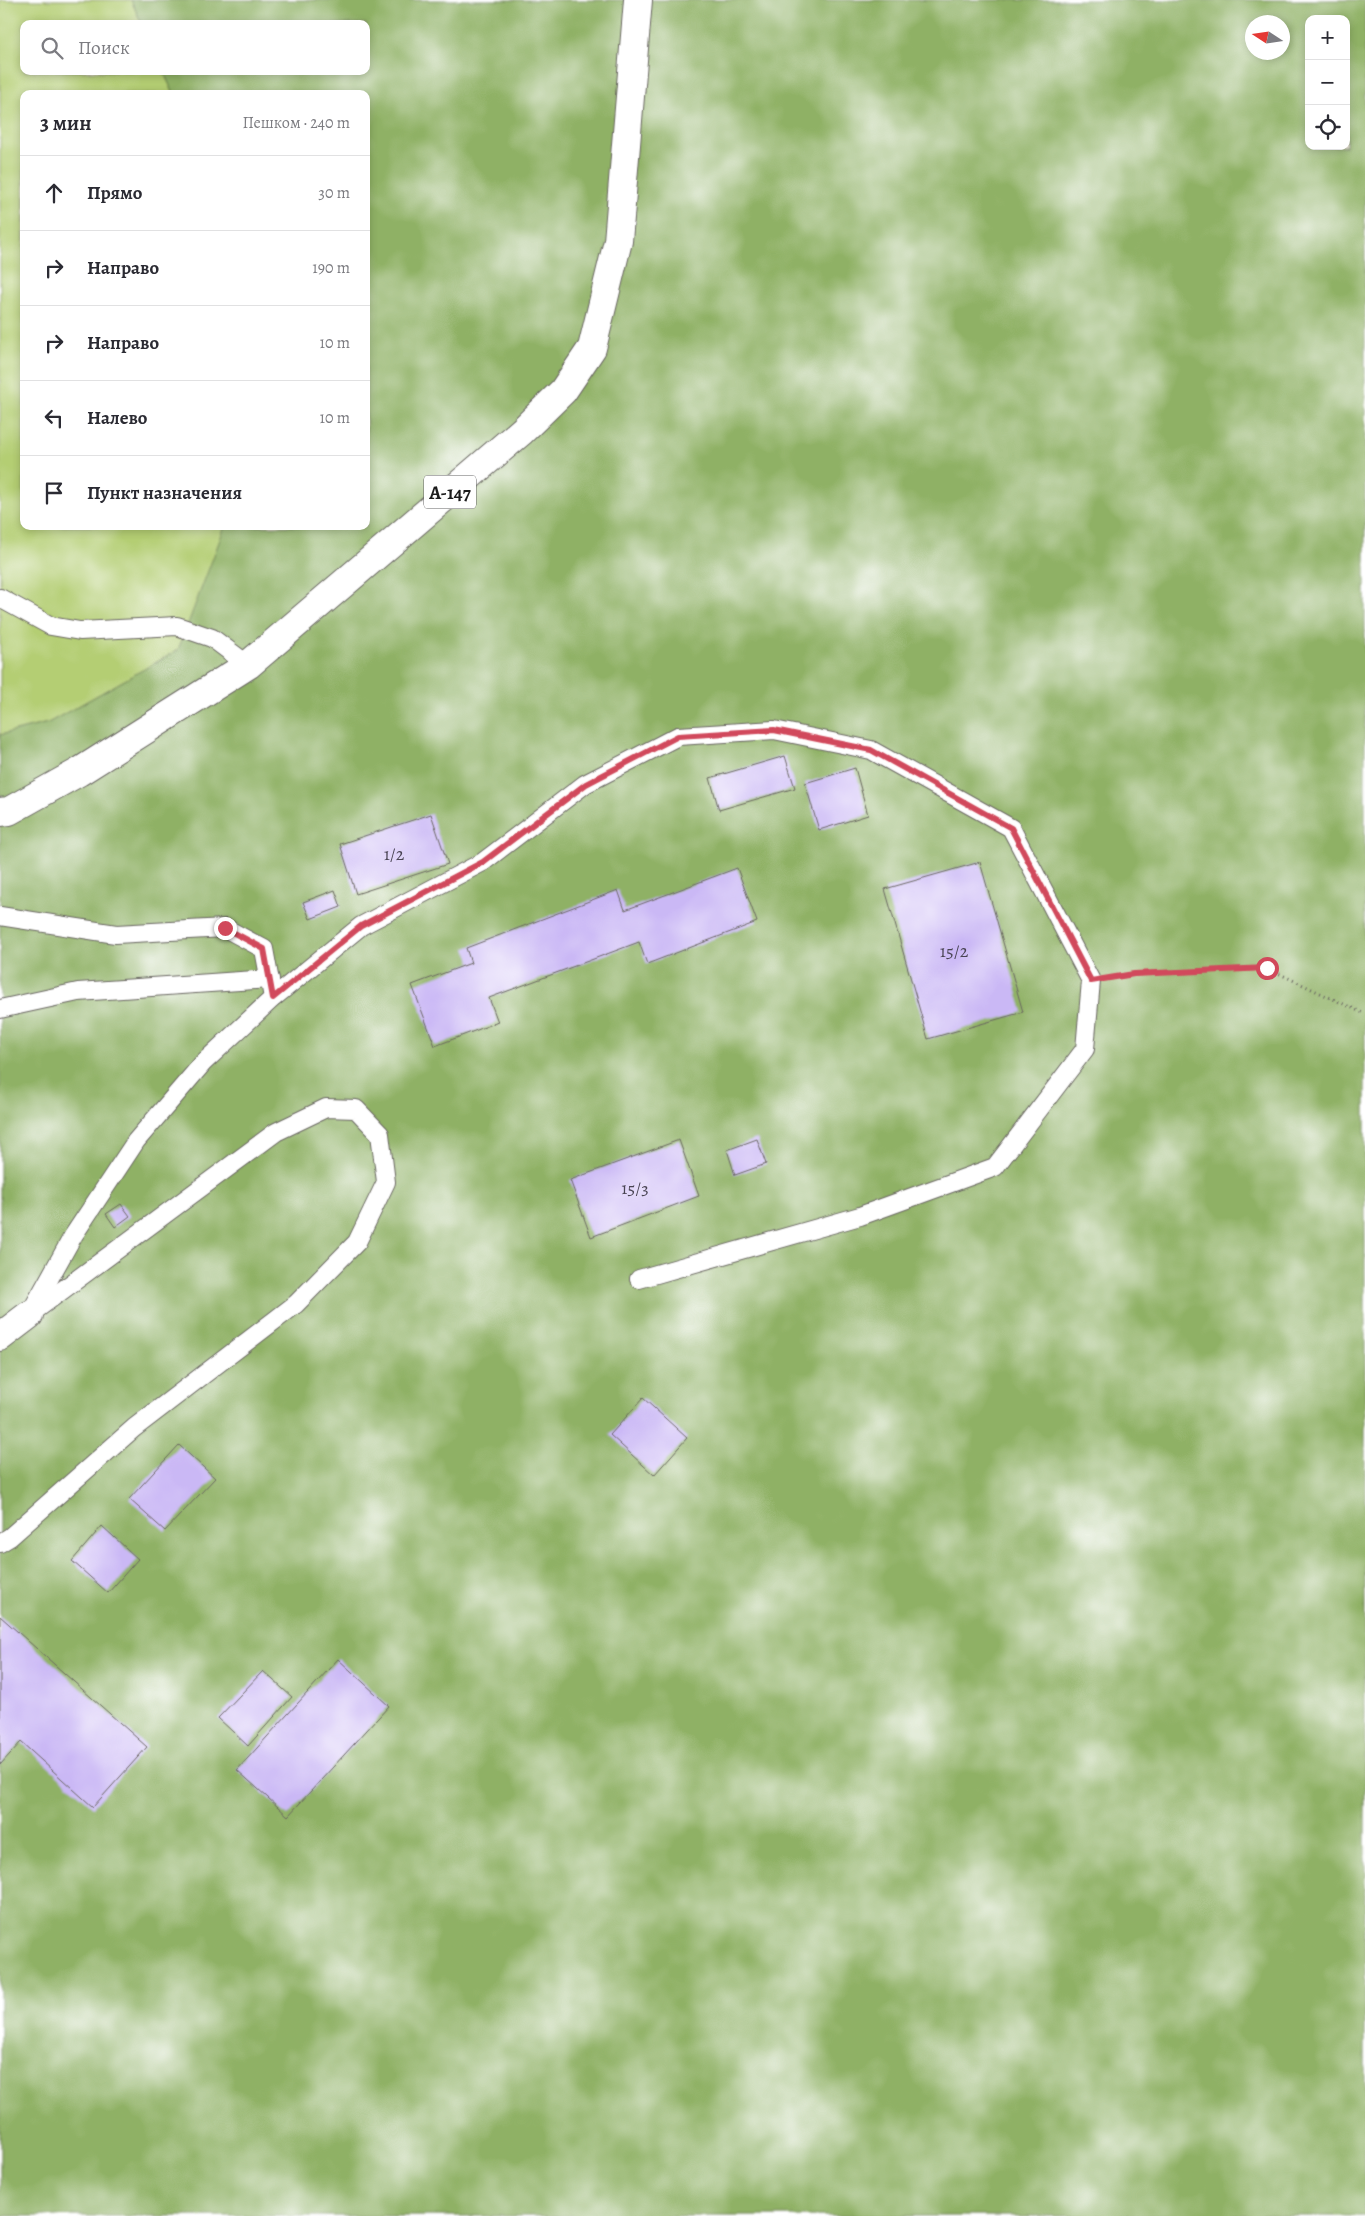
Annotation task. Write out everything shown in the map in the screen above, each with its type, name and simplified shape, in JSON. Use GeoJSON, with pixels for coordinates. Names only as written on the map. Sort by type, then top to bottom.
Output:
{"type":"FeatureCollection","features":[{"type":"Feature","properties":{"kind":"main road","name":"А-147"},"geometry":{"type":"LineString","coordinates":[[0,812],[9,810],[79,772],[248,665],[522,431],[563,391],[592,348],[618,240],[638,0]]}},
{"type":"Feature","properties":{"kind":"main road"},"geometry":{"type":"LineString","coordinates":[[0,1337],[29,1315]]}},
{"type":"Feature","properties":{"kind":"lane"},"geometry":{"type":"LineString","coordinates":[[0,598],[51,626],[80,631],[177,626],[212,638],[248,665]]}},
{"type":"Feature","properties":{"kind":"lane"},"geometry":{"type":"LineString","coordinates":[[29,1315],[73,1236],[136,1141],[203,1063],[273,998],[361,926],[483,862],[586,784],[678,736],[774,730],[871,750],[1011,828],[1091,981],[1085,1048],[995,1167],[860,1216],[639,1280]]}},
{"type":"Feature","properties":{"kind":"lane"},"geometry":{"type":"LineString","coordinates":[[0,916],[116,934],[225,928],[264,949],[273,998]]}},
{"type":"Feature","properties":{"kind":"lane"},"geometry":{"type":"LineString","coordinates":[[0,1009],[78,992],[270,980]]}},
{"type":"Feature","properties":{"kind":"lane"},"geometry":{"type":"LineString","coordinates":[[0,1543],[10,1537],[134,1428],[296,1304],[356,1242],[386,1182],[380,1134],[356,1109],[326,1108],[276,1132],[29,1315]]}},
{"type":"Feature","properties":{"kind":"path"},"geometry":{"type":"LineString","coordinates":[[1091,981],[1134,974],[1267,968],[1365,1014]]}},
{"type":"Feature","properties":{"kind":"green space"},"geometry":{"type":"Polygon","coordinates":[[[0,0],[131,0],[140,20],[20,20],[20,75],[165,75],[172,90],[20,90],[20,530],[225,531],[178,650],[48,723],[0,735],[0,0]]]}},
{"type":"Feature","properties":{"kind":"green space"},"geometry":{"type":"Polygon","coordinates":[[[131,0],[1365,0],[1365,2216],[0,2216],[0,735],[48,723],[178,650],[223,530],[370,530],[370,90],[172,90],[165,75],[370,75],[370,20],[140,20],[131,0]]]}},
{"type":"Feature","properties":{"kind":"building"},"geometry":{"type":"Polygon","coordinates":[[[785,756],[795,788],[719,810],[710,778],[785,756]]]}},
{"type":"Feature","properties":{"kind":"building"},"geometry":{"type":"Polygon","coordinates":[[[855,768],[868,815],[819,830],[805,783],[855,768]]]}},
{"type":"Feature","properties":{"kind":"building"},"geometry":{"type":"Polygon","coordinates":[[[431,814],[448,864],[356,894],[340,844],[431,814]]]}},
{"type":"Feature","properties":{"kind":"building"},"geometry":{"type":"Polygon","coordinates":[[[980,862],[1023,1012],[928,1039],[885,889],[980,862]]]}},
{"type":"Feature","properties":{"kind":"building"},"geometry":{"type":"Polygon","coordinates":[[[737,868],[757,922],[647,964],[639,942],[489,998],[498,1022],[435,1046],[412,985],[471,963],[466,948],[618,890],[625,910],[737,868]]]}},
{"type":"Feature","properties":{"kind":"building"},"geometry":{"type":"Polygon","coordinates":[[[335,890],[341,907],[310,919],[303,902],[335,890]]]}},
{"type":"Feature","properties":{"kind":"building"},"geometry":{"type":"Polygon","coordinates":[[[757,1139],[766,1164],[735,1175],[727,1150],[757,1139]]]}},
{"type":"Feature","properties":{"kind":"building"},"geometry":{"type":"Polygon","coordinates":[[[679,1140],[699,1196],[591,1237],[570,1180],[679,1140]]]}},
{"type":"Feature","properties":{"kind":"building"},"geometry":{"type":"Polygon","coordinates":[[[121,1204],[130,1216],[115,1227],[106,1214],[121,1204]]]}},
{"type":"Feature","properties":{"kind":"building"},"geometry":{"type":"Polygon","coordinates":[[[643,1398],[687,1438],[654,1475],[610,1435],[643,1398]]]}},
{"type":"Feature","properties":{"kind":"building"},"geometry":{"type":"Polygon","coordinates":[[[179,1445],[215,1478],[165,1531],[129,1499],[179,1445]]]}},
{"type":"Feature","properties":{"kind":"building"},"geometry":{"type":"Polygon","coordinates":[[[102,1526],[138,1559],[108,1593],[72,1561],[102,1526]]]}},
{"type":"Feature","properties":{"kind":"building"},"geometry":{"type":"Polygon","coordinates":[[[0,1616],[147,1747],[93,1807],[21,1742],[0,1765],[0,1616]]]}},
{"type":"Feature","properties":{"kind":"building"},"geometry":{"type":"Polygon","coordinates":[[[338,1659],[389,1706],[288,1816],[237,1770],[338,1659]]]}},
{"type":"Feature","properties":{"kind":"building"},"geometry":{"type":"Polygon","coordinates":[[[263,1671],[292,1697],[248,1746],[218,1718],[263,1671]]]}},
{"type":"Feature","properties":{"kind":"route"},"geometry":{"type":"LineString","coordinates":[[225,928],[264,949],[273,998],[361,926],[483,862],[586,784],[678,736],[774,730],[871,750],[1011,828],[1091,981],[1134,974],[1267,968]]}}]}
